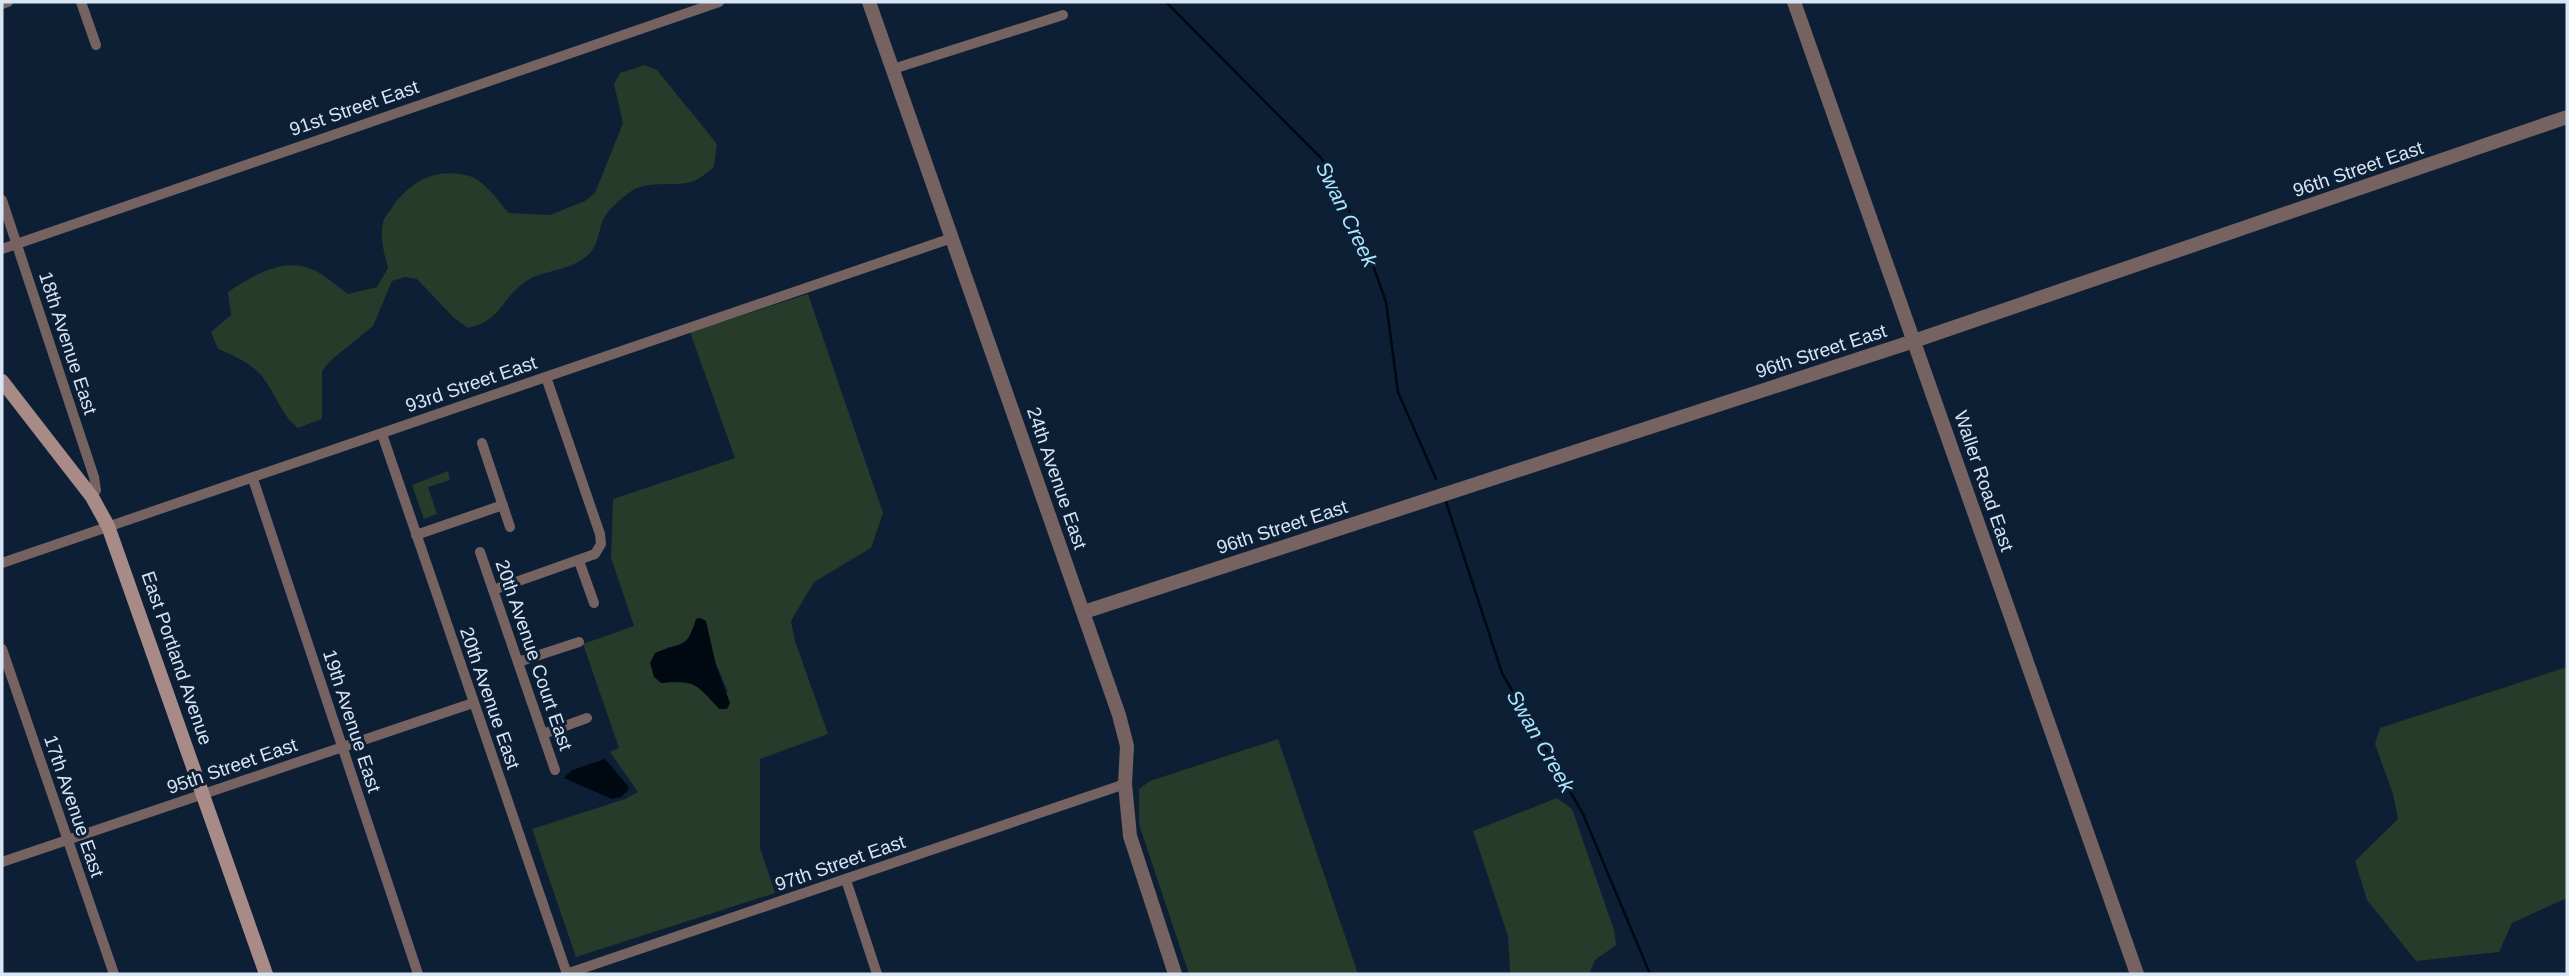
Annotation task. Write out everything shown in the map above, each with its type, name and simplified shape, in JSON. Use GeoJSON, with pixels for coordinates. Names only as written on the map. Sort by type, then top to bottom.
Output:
{"type":"FeatureCollection","features":[{"type":"Feature","properties":{"kind":"main road","name":"East Portland Avenue"},"geometry":{"type":"LineString","coordinates":[[2,381],[92,497],[108,526],[267,974]]}},
{"type":"Feature","properties":{"kind":"street"},"geometry":{"type":"LineString","coordinates":[[2,4],[8,2]]}},
{"type":"Feature","properties":{"kind":"street"},"geometry":{"type":"LineString","coordinates":[[81,2],[96,45]]}},
{"type":"Feature","properties":{"kind":"street","name":"91st Street East"},"geometry":{"type":"LineString","coordinates":[[2,248],[719,2]]}},
{"type":"Feature","properties":{"kind":"street","name":"24th Avenue East"},"geometry":{"type":"LineString","coordinates":[[869,2],[1119,715],[1127,747],[1125,784],[1130,836],[1175,974]]}},
{"type":"Feature","properties":{"kind":"street","name":"Waller Road East"},"geometry":{"type":"LineString","coordinates":[[1794,2],[2137,974]]}},
{"type":"Feature","properties":{"kind":"street"},"geometry":{"type":"LineString","coordinates":[[893,69],[1063,15]]}},
{"type":"Feature","properties":{"kind":"street","name":"96th Street East"},"geometry":{"type":"LineString","coordinates":[[1084,612],[1914,341],[2567,117]]}},
{"type":"Feature","properties":{"kind":"street","name":"18th Avenue East"},"geometry":{"type":"LineString","coordinates":[[2,200],[86,450],[96,490],[92,497]]}},
{"type":"Feature","properties":{"kind":"street","name":"93rd Street East"},"geometry":{"type":"LineString","coordinates":[[2,563],[952,238]]}},
{"type":"Feature","properties":{"kind":"street"},"geometry":{"type":"LineString","coordinates":[[493,590],[595,554],[601,539],[546,377]]}},
{"type":"Feature","properties":{"kind":"street","name":"20th Avenue East"},"geometry":{"type":"LineString","coordinates":[[383,434],[567,974]]}},
{"type":"Feature","properties":{"kind":"street","name":"20th Avenue Court East"},"geometry":{"type":"LineString","coordinates":[[482,443],[510,527]]}},
{"type":"Feature","properties":{"kind":"street","name":"19th Avenue East"},"geometry":{"type":"LineString","coordinates":[[253,478],[418,974]]}},
{"type":"Feature","properties":{"kind":"street"},"geometry":{"type":"LineString","coordinates":[[416,534],[503,505]]}},
{"type":"Feature","properties":{"kind":"street","name":"20th Avenue Court East"},"geometry":{"type":"LineString","coordinates":[[480,552],[555,770]]}},
{"type":"Feature","properties":{"kind":"street"},"geometry":{"type":"LineString","coordinates":[[579,561],[594,603]]}},
{"type":"Feature","properties":{"kind":"street"},"geometry":{"type":"LineString","coordinates":[[517,662],[579,642]]}},
{"type":"Feature","properties":{"kind":"street","name":"17th Avenue East"},"geometry":{"type":"LineString","coordinates":[[2,649],[114,974]]}},
{"type":"Feature","properties":{"kind":"street","name":"95th Street East"},"geometry":{"type":"LineString","coordinates":[[2,862],[473,703]]}},
{"type":"Feature","properties":{"kind":"street"},"geometry":{"type":"LineString","coordinates":[[543,734],[587,718]]}},
{"type":"Feature","properties":{"kind":"street","name":"97th Street East"},"geometry":{"type":"LineString","coordinates":[[567,974],[1125,784]]}},
{"type":"Feature","properties":{"kind":"street"},"geometry":{"type":"LineString","coordinates":[[846,880],[877,974]]}},
{"type":"Feature","properties":{"kind":"green space"},"geometry":{"type":"Polygon","coordinates":[[[645,65],[657,70],[717,144],[714,167],[691,182],[647,185],[630,192],[607,213],[595,246],[580,261],[525,282],[494,315],[479,325],[468,328],[453,317],[417,279],[405,277],[392,281],[373,326],[330,361],[322,371],[322,419],[298,428],[256,370],[218,349],[211,332],[231,315],[228,292],[270,269],[293,265],[305,267],[320,273],[348,294],[377,287],[388,268],[382,238],[384,219],[408,189],[426,178],[447,173],[469,176],[486,187],[509,213],[550,215],[585,201],[595,193],[623,123],[614,84],[620,73],[645,65]]]}},
{"type":"Feature","properties":{"kind":"green space"},"geometry":{"type":"Polygon","coordinates":[[[808,294],[883,513],[871,548],[814,582],[791,621],[795,641],[828,734],[760,759],[760,848],[775,893],[576,957],[532,829],[625,799],[638,792],[610,752],[619,748],[583,644],[634,626],[611,558],[613,499],[735,458],[690,332],[808,294]],[[697,619],[687,640],[666,648],[661,683],[687,683],[728,692],[697,619]]]}},
{"type":"Feature","properties":{"kind":"green space"},"geometry":{"type":"Polygon","coordinates":[[[448,471],[450,480],[428,487],[437,514],[424,519],[412,485],[448,471]]]}},
{"type":"Feature","properties":{"kind":"green space"},"geometry":{"type":"Polygon","coordinates":[[[2567,667],[2567,898],[2512,923],[2499,952],[2416,961],[2367,900],[2355,861],[2398,819],[2393,794],[2375,744],[2380,728],[2567,667]]]}},
{"type":"Feature","properties":{"kind":"green space"},"geometry":{"type":"Polygon","coordinates":[[[1278,739],[1358,974],[1189,974],[1139,824],[1139,789],[1150,781],[1278,739]]]}},
{"type":"Feature","properties":{"kind":"green space"},"geometry":{"type":"Polygon","coordinates":[[[1557,798],[1572,809],[1614,930],[1616,945],[1595,960],[1589,974],[1507,974],[1510,972],[1508,936],[1473,831],[1557,798]]]}},
{"type":"Feature","properties":{"kind":"shaded area"},"geometry":{"type":"Polygon","coordinates":[[[696,619],[706,621],[716,665],[730,703],[727,709],[719,709],[700,689],[688,683],[661,683],[654,677],[650,663],[655,653],[686,641],[696,619]]]}},
{"type":"Feature","properties":{"kind":"shaded area"},"geometry":{"type":"Polygon","coordinates":[[[605,759],[628,786],[628,790],[621,797],[612,799],[564,778],[572,770],[605,759]]]}},
{"type":"Feature","properties":{"kind":"waterway","name":"Swan Creek"},"geometry":{"type":"LineString","coordinates":[[1166,2],[1322,159],[1363,237],[1386,302],[1398,392],[1436,479]]}},
{"type":"Feature","properties":{"kind":"waterway","name":"Swan Creek"},"geometry":{"type":"LineString","coordinates":[[1446,502],[1502,673],[1583,814],[1650,974]]}}]}
